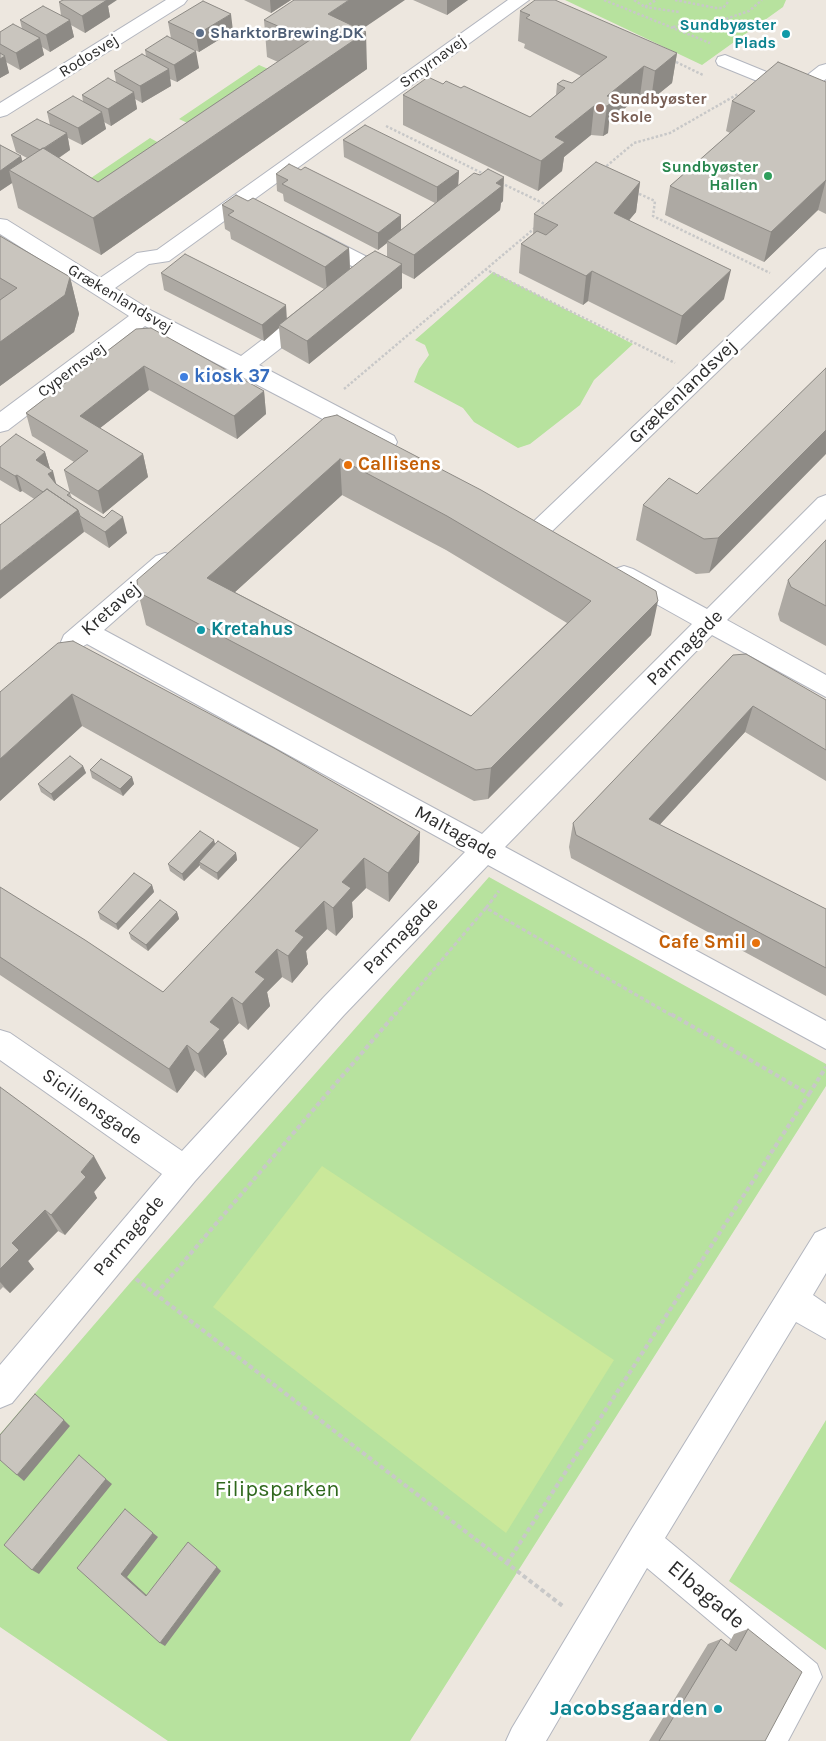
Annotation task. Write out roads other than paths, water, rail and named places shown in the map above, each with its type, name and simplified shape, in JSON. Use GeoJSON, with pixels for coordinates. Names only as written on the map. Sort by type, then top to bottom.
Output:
{"type":"FeatureCollection","features":[{"type":"Feature","properties":{"kind":"street","name":"Rodosvej"},"geometry":{"type":"LineString","coordinates":[[0,111],[178,0]]}},
{"type":"Feature","properties":{"kind":"street","name":"Smyrnavej"},"geometry":{"type":"LineString","coordinates":[[100,288],[144,258],[162,256],[250,203],[520,0]]}},
{"type":"Feature","properties":{"kind":"street"},"geometry":{"type":"LineString","coordinates":[[725,61],[826,102]]}},
{"type":"Feature","properties":{"kind":"street"},"geometry":{"type":"LineString","coordinates":[[798,91],[826,70]]}},
{"type":"Feature","properties":{"kind":"street","name":"Grækenlandsvej"},"geometry":{"type":"LineString","coordinates":[[0,226],[144,316],[243,366],[325,416],[405,453]]}},
{"type":"Feature","properties":{"kind":"street"},"geometry":{"type":"LineString","coordinates":[[302,231],[370,267]]}},
{"type":"Feature","properties":{"kind":"street","name":"Grækenlandsvej"},"geometry":{"type":"LineString","coordinates":[[540,529],[826,256]]}},
{"type":"Feature","properties":{"kind":"street"},"geometry":{"type":"LineString","coordinates":[[243,366],[325,302]]}},
{"type":"Feature","properties":{"kind":"street","name":"Cypernsvej"},"geometry":{"type":"LineString","coordinates":[[0,424],[144,316]]}},
{"type":"Feature","properties":{"kind":"street","name":"Parmagade"},"geometry":{"type":"LineString","coordinates":[[0,1391],[184,1171],[334,1006],[486,848],[826,504]]}},
{"type":"Feature","properties":{"kind":"street","name":"Kretavej"},"geometry":{"type":"LineString","coordinates":[[57,656],[179,550]]}},
{"type":"Feature","properties":{"kind":"street"},"geometry":{"type":"LineString","coordinates":[[609,566],[826,687]]}},
{"type":"Feature","properties":{"kind":"street","name":"Maltagade"},"geometry":{"type":"LineString","coordinates":[[85,631],[486,848],[826,1036]]}},
{"type":"Feature","properties":{"kind":"street","name":"Siciliensgade"},"geometry":{"type":"LineString","coordinates":[[0,1043],[184,1171]]}},
{"type":"Feature","properties":{"kind":"street"},"geometry":{"type":"LineString","coordinates":[[525,1741],[643,1542],[826,1244]]}},
{"type":"Feature","properties":{"kind":"street"},"geometry":{"type":"LineString","coordinates":[[792,1300],[826,1323]]}},
{"type":"Feature","properties":{"kind":"street","name":"Elbagade"},"geometry":{"type":"LineString","coordinates":[[643,1542],[804,1677],[767,1741]]}},
{"type":"Feature","properties":{"kind":"place","name":"SharktorBrewing.DK"},"geometry":{"type":"Point","coordinates":[200,33]}},
{"type":"Feature","properties":{"kind":"place","name":"Sundbyøster Plads"},"geometry":{"type":"Point","coordinates":[786,34]}},
{"type":"Feature","properties":{"kind":"place","name":"Sundbyøster Skole"},"geometry":{"type":"Point","coordinates":[600,108]}},
{"type":"Feature","properties":{"kind":"place","name":"Sundbyøster Hallen"},"geometry":{"type":"Point","coordinates":[768,176]}},
{"type":"Feature","properties":{"kind":"place","name":"kiosk 37"},"geometry":{"type":"Point","coordinates":[184,377]}},
{"type":"Feature","properties":{"kind":"place","name":"Callisens"},"geometry":{"type":"Point","coordinates":[348,465]}},
{"type":"Feature","properties":{"kind":"place","name":"Kretahus"},"geometry":{"type":"Point","coordinates":[201,630]}},
{"type":"Feature","properties":{"kind":"place","name":"Cafe Smil"},"geometry":{"type":"Point","coordinates":[756,943]}},
{"type":"Feature","properties":{"kind":"place","name":"Jacobsgaarden"},"geometry":{"type":"Point","coordinates":[718,1709]}},
{"type":"Feature","properties":{"kind":"park label","name":"Filipsparken"},"geometry":{"type":"Point","coordinates":[277,1490]}}]}
